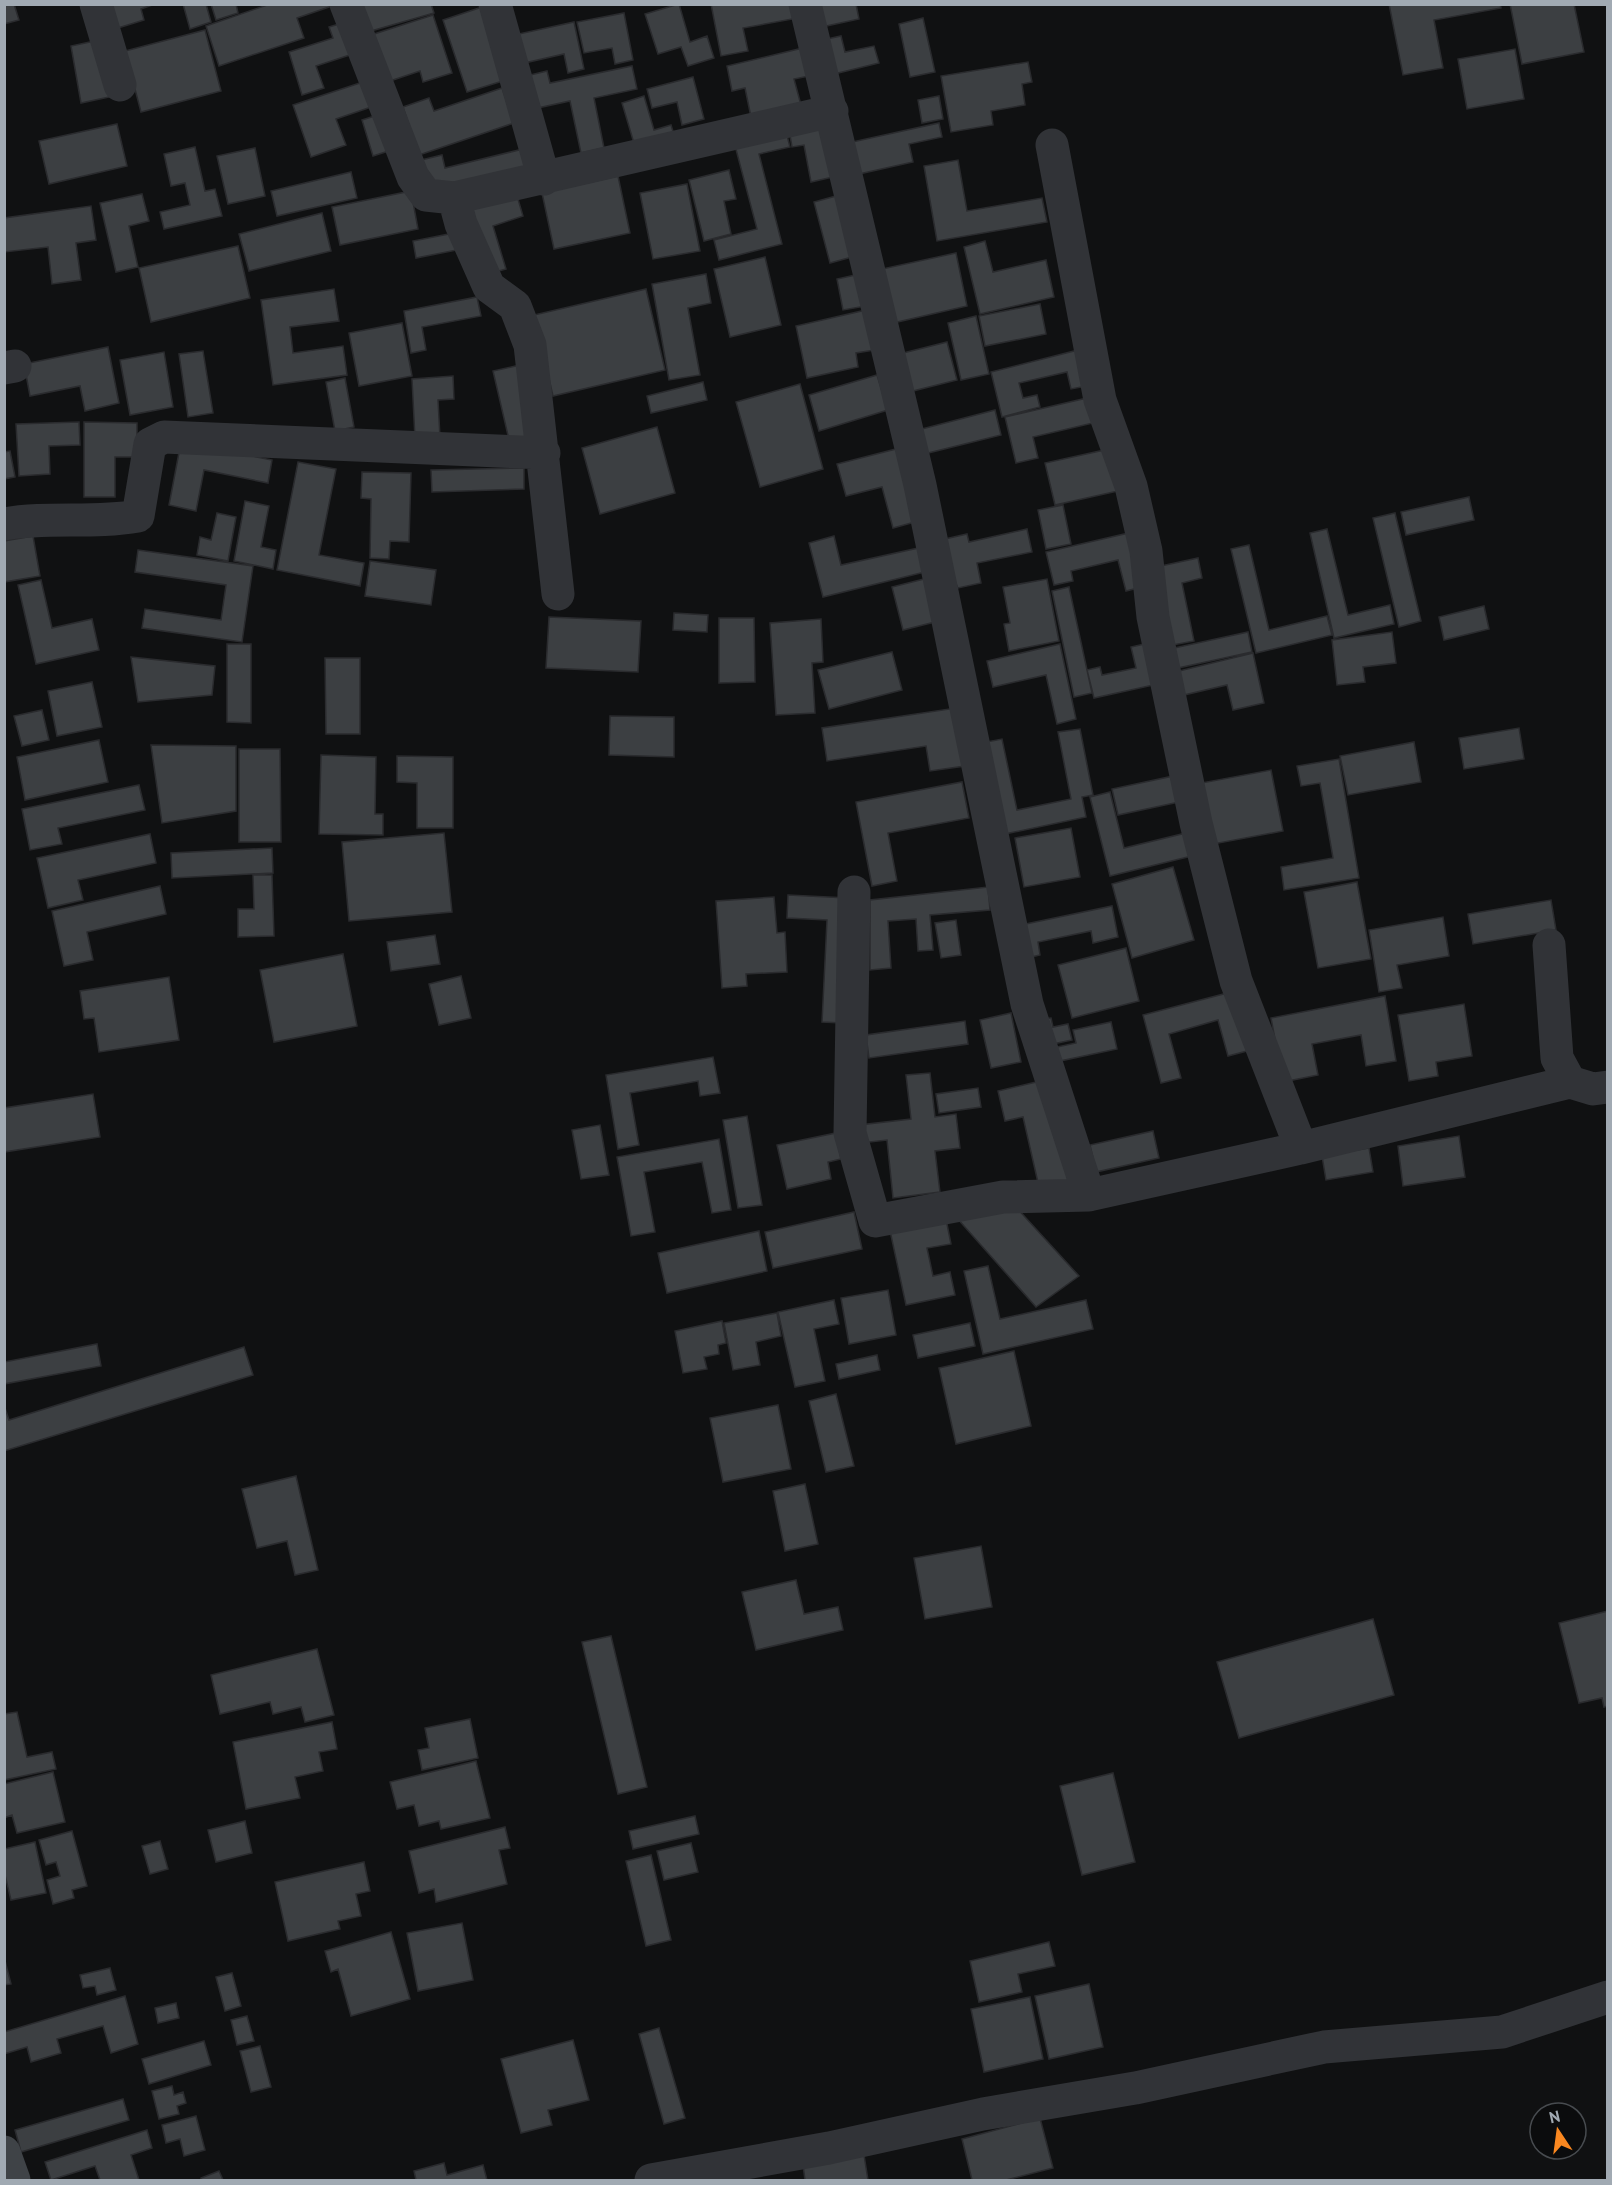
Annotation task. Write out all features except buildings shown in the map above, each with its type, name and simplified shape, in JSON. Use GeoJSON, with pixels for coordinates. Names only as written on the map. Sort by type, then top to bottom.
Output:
{"type":"FeatureCollection","features":[{"type":"Feature","properties":{"kind":"street"},"geometry":{"type":"LineString","coordinates":[[96,4],[120,85]]}},
{"type":"Feature","properties":{"kind":"street"},"geometry":{"type":"LineString","coordinates":[[346,4],[413,177],[426,195],[454,198],[832,111]]}},
{"type":"Feature","properties":{"kind":"street"},"geometry":{"type":"LineString","coordinates":[[495,4],[544,179]]}},
{"type":"Feature","properties":{"kind":"street"},"geometry":{"type":"LineString","coordinates":[[805,4],[920,485],[1027,1004],[1089,1195]]}},
{"type":"Feature","properties":{"kind":"street"},"geometry":{"type":"LineString","coordinates":[[1052,145],[1100,400],[1131,486],[1146,551],[1153,617],[1196,823],[1236,981],[1301,1148]]}},
{"type":"Feature","properties":{"kind":"street"},"geometry":{"type":"LineString","coordinates":[[454,198],[461,224],[489,287],[515,306],[530,345],[544,453],[558,594]]}},
{"type":"Feature","properties":{"kind":"street"},"geometry":{"type":"LineString","coordinates":[[4,524],[32,519],[83,522],[138,516],[150,444],[164,437],[544,453]]}},
{"type":"Feature","properties":{"kind":"street"},"geometry":{"type":"LineString","coordinates":[[854,892],[850,1133],[875,1221],[1003,1197],[1089,1195],[1301,1148],[1570,1082],[1593,1089],[1608,1087]]}},
{"type":"Feature","properties":{"kind":"street"},"geometry":{"type":"LineString","coordinates":[[1549,945],[1557,1058],[1570,1082]]}},
{"type":"Feature","properties":{"kind":"street"},"geometry":{"type":"LineString","coordinates":[[651,2181],[830,2148],[984,2114],[1135,2088],[1324,2047],[1502,2032],[1608,1997]]}},
{"type":"Feature","properties":{"kind":"street"},"geometry":{"type":"LineString","coordinates":[[4,2152],[14,2181]]}}]}
